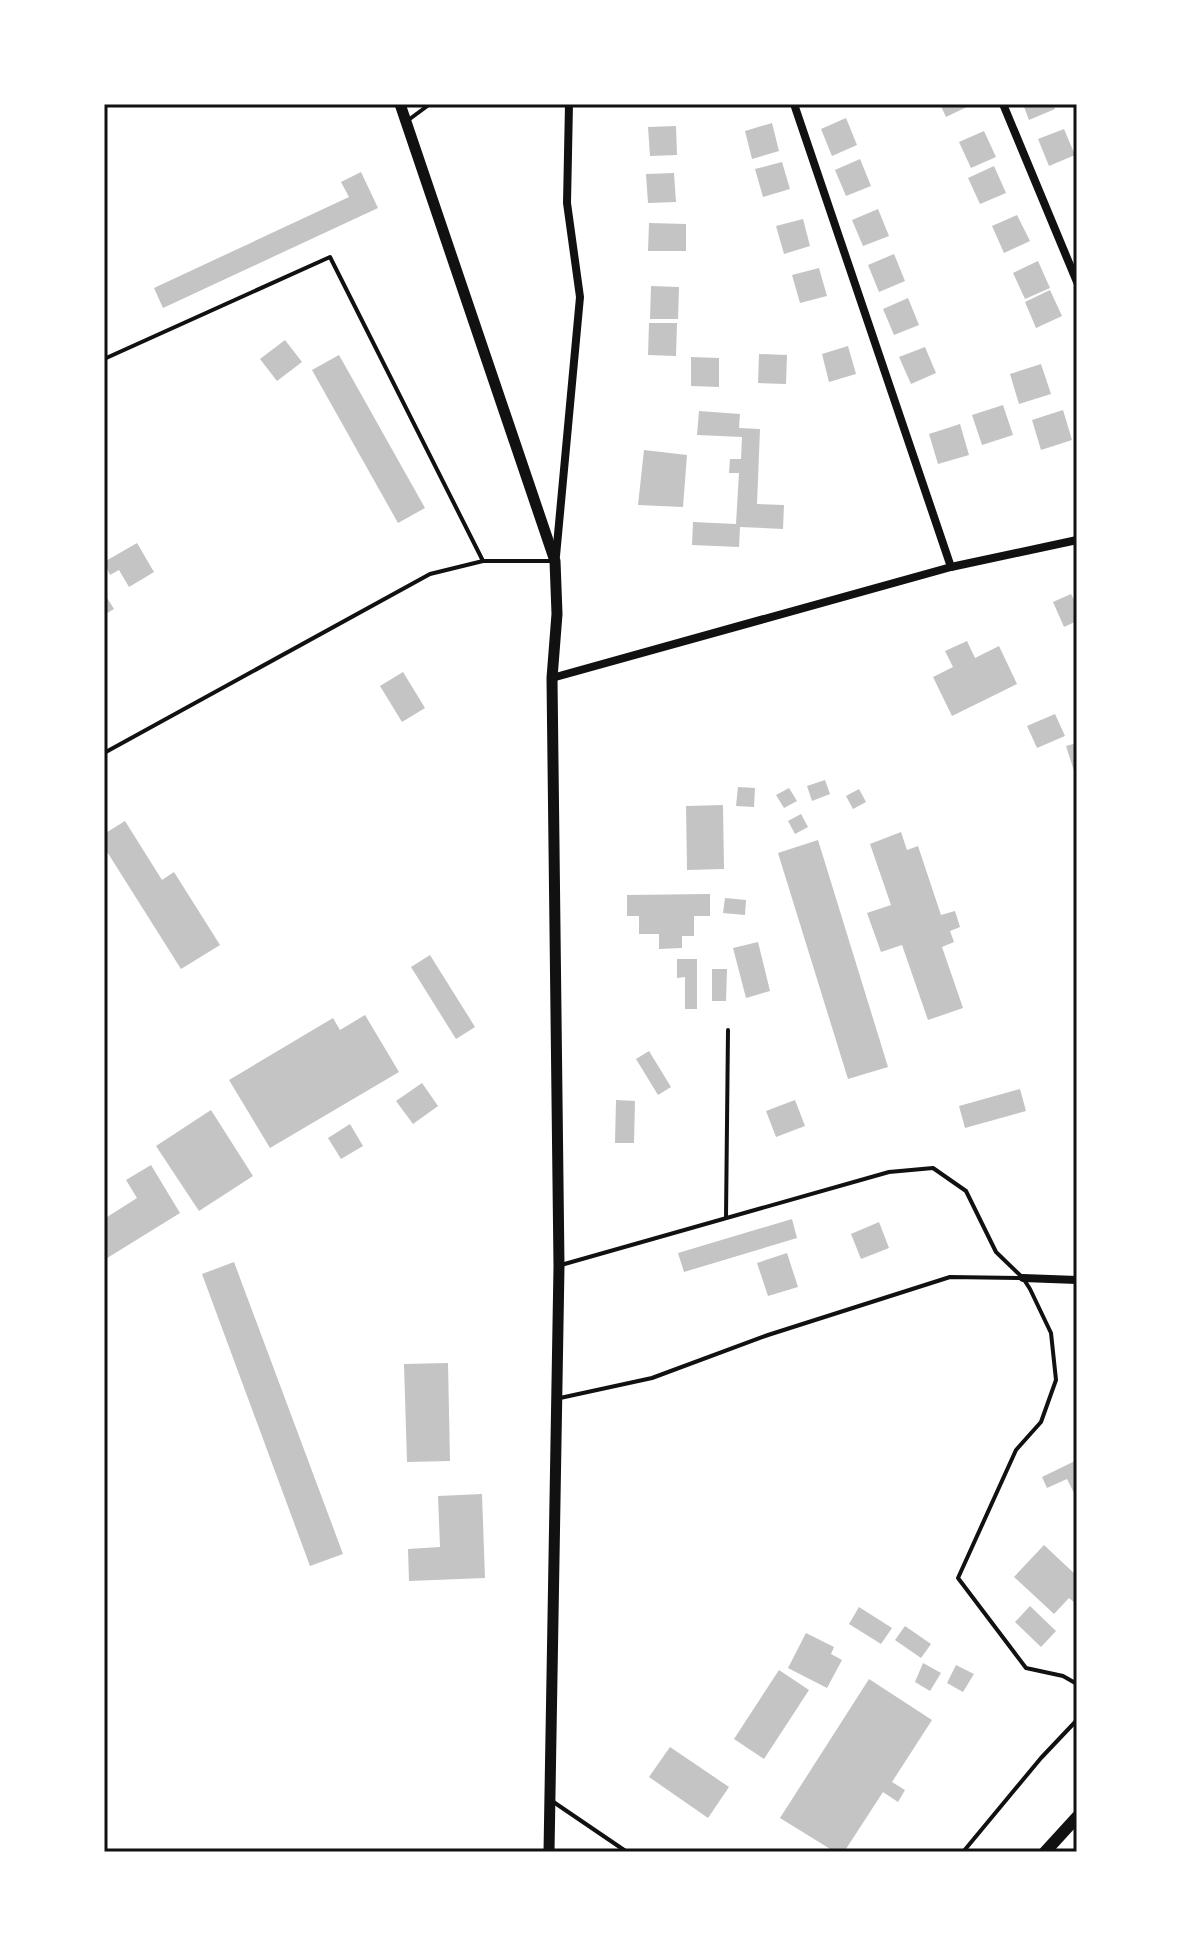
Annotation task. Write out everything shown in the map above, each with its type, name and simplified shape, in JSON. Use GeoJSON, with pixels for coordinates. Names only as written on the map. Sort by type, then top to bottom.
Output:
{"type":"FeatureCollection","features":[{"type":"Feature","properties":{"kind":"main road"},"geometry":{"type":"LineString","coordinates":[[1045,1852],[1077,1817]]}},
{"type":"Feature","properties":{"kind":"street"},"geometry":{"type":"LineString","coordinates":[[400,104],[555,561]]}},
{"type":"Feature","properties":{"kind":"street"},"geometry":{"type":"LineString","coordinates":[[549,1852],[559,1266],[552,678],[557,614],[555,561],[580,297],[567,203],[569,104]]}},
{"type":"Feature","properties":{"kind":"street"},"geometry":{"type":"LineString","coordinates":[[794,104],[951,567]]}},
{"type":"Feature","properties":{"kind":"street"},"geometry":{"type":"LineString","coordinates":[[1003,104],[1077,282]]}},
{"type":"Feature","properties":{"kind":"street"},"geometry":{"type":"LineString","coordinates":[[552,678],[951,567],[1077,540]]}},
{"type":"Feature","properties":{"kind":"street"},"geometry":{"type":"LineString","coordinates":[[1023,1278],[1077,1280]]}},
{"type":"Feature","properties":{"kind":"lane"},"geometry":{"type":"LineString","coordinates":[[407,121],[430,104]]}},
{"type":"Feature","properties":{"kind":"lane"},"geometry":{"type":"LineString","coordinates":[[104,359],[330,257],[483,561]]}},
{"type":"Feature","properties":{"kind":"lane"},"geometry":{"type":"LineString","coordinates":[[104,753],[430,574],[483,561],[555,561]]}},
{"type":"Feature","properties":{"kind":"lane"},"geometry":{"type":"LineString","coordinates":[[726,1217],[728,1030]]}},
{"type":"Feature","properties":{"kind":"lane"},"geometry":{"type":"LineString","coordinates":[[559,1266],[889,1172],[933,1168],[966,1191],[996,1252],[1023,1278],[1051,1333],[1056,1380],[1041,1422],[1016,1450],[958,1578],[1026,1668],[1063,1676],[1077,1684]]}},
{"type":"Feature","properties":{"kind":"lane"},"geometry":{"type":"LineString","coordinates":[[557,1399],[652,1378],[768,1335],[950,1277],[1023,1278]]}},
{"type":"Feature","properties":{"kind":"lane"},"geometry":{"type":"LineString","coordinates":[[963,1852],[1041,1758],[1077,1720]]}},
{"type":"Feature","properties":{"kind":"lane"},"geometry":{"type":"LineString","coordinates":[[550,1800],[627,1852]]}},
{"type":"Feature","properties":{"kind":"building"},"geometry":{"type":"Polygon","coordinates":[[[940,104],[973,104],[946,117],[940,104]]]}},
{"type":"Feature","properties":{"kind":"building"},"geometry":{"type":"Polygon","coordinates":[[[1023,104],[1053,104],[1055,109],[1029,120],[1023,104]]]}},
{"type":"Feature","properties":{"kind":"building"},"geometry":{"type":"Polygon","coordinates":[[[846,118],[857,145],[832,156],[821,129],[846,118]]]}},
{"type":"Feature","properties":{"kind":"building"},"geometry":{"type":"Polygon","coordinates":[[[772,123],[779,151],[752,159],[745,131],[772,123]]]}},
{"type":"Feature","properties":{"kind":"building"},"geometry":{"type":"Polygon","coordinates":[[[676,126],[677,155],[650,156],[648,127],[676,126]]]}},
{"type":"Feature","properties":{"kind":"building"},"geometry":{"type":"Polygon","coordinates":[[[1064,129],[1075,155],[1049,166],[1038,139],[1064,129]]]}},
{"type":"Feature","properties":{"kind":"building"},"geometry":{"type":"Polygon","coordinates":[[[984,131],[996,157],[971,168],[959,142],[984,131]]]}},
{"type":"Feature","properties":{"kind":"building"},"geometry":{"type":"Polygon","coordinates":[[[860,159],[871,186],[846,196],[835,170],[860,159]]]}},
{"type":"Feature","properties":{"kind":"building"},"geometry":{"type":"Polygon","coordinates":[[[782,162],[790,189],[763,197],[755,169],[782,162]]]}},
{"type":"Feature","properties":{"kind":"building"},"geometry":{"type":"Polygon","coordinates":[[[994,166],[1006,193],[980,204],[968,178],[994,166]]]}},
{"type":"Feature","properties":{"kind":"building"},"geometry":{"type":"Polygon","coordinates":[[[361,172],[378,208],[163,308],[154,288],[349,197],[341,182],[361,172]]]}},
{"type":"Feature","properties":{"kind":"building"},"geometry":{"type":"Polygon","coordinates":[[[674,173],[676,202],[648,203],[646,174],[674,173]]]}},
{"type":"Feature","properties":{"kind":"building"},"geometry":{"type":"Polygon","coordinates":[[[878,209],[889,236],[863,246],[852,220],[878,209]]]}},
{"type":"Feature","properties":{"kind":"building"},"geometry":{"type":"Polygon","coordinates":[[[1017,215],[1030,241],[1004,253],[992,226],[1017,215]]]}},
{"type":"Feature","properties":{"kind":"building"},"geometry":{"type":"Polygon","coordinates":[[[803,219],[810,246],[784,254],[776,226],[803,219]]]}},
{"type":"Feature","properties":{"kind":"building"},"geometry":{"type":"Polygon","coordinates":[[[649,223],[686,224],[686,251],[648,251],[649,223]]]}},
{"type":"Feature","properties":{"kind":"building"},"geometry":{"type":"Polygon","coordinates":[[[894,254],[905,281],[879,292],[868,265],[894,254]]]}},
{"type":"Feature","properties":{"kind":"building"},"geometry":{"type":"Polygon","coordinates":[[[1038,261],[1050,288],[1025,299],[1013,273],[1038,261]]]}},
{"type":"Feature","properties":{"kind":"building"},"geometry":{"type":"Polygon","coordinates":[[[819,268],[827,296],[800,303],[792,275],[819,268]]]}},
{"type":"Feature","properties":{"kind":"building"},"geometry":{"type":"Polygon","coordinates":[[[651,286],[679,287],[678,319],[650,319],[651,286]]]}},
{"type":"Feature","properties":{"kind":"building"},"geometry":{"type":"Polygon","coordinates":[[[1050,290],[1062,316],[1036,328],[1025,302],[1050,290]]]}},
{"type":"Feature","properties":{"kind":"building"},"geometry":{"type":"Polygon","coordinates":[[[908,298],[919,325],[894,335],[883,309],[908,298]]]}},
{"type":"Feature","properties":{"kind":"building"},"geometry":{"type":"Polygon","coordinates":[[[649,323],[677,323],[676,356],[648,355],[649,323]]]}},
{"type":"Feature","properties":{"kind":"building"},"geometry":{"type":"Polygon","coordinates":[[[285,340],[302,362],[277,381],[260,359],[285,340]]]}},
{"type":"Feature","properties":{"kind":"building"},"geometry":{"type":"Polygon","coordinates":[[[848,346],[856,374],[829,382],[822,354],[848,346]]]}},
{"type":"Feature","properties":{"kind":"building"},"geometry":{"type":"Polygon","coordinates":[[[925,347],[936,373],[911,384],[899,357],[925,347]]]}},
{"type":"Feature","properties":{"kind":"building"},"geometry":{"type":"Polygon","coordinates":[[[759,354],[787,355],[786,384],[758,383],[759,354]]]}},
{"type":"Feature","properties":{"kind":"building"},"geometry":{"type":"Polygon","coordinates":[[[339,355],[425,508],[398,523],[312,370],[339,355]]]}},
{"type":"Feature","properties":{"kind":"building"},"geometry":{"type":"Polygon","coordinates":[[[691,357],[719,358],[719,387],[691,386],[691,357]]]}},
{"type":"Feature","properties":{"kind":"building"},"geometry":{"type":"Polygon","coordinates":[[[1041,364],[1051,394],[1019,404],[1010,374],[1041,364]]]}},
{"type":"Feature","properties":{"kind":"building"},"geometry":{"type":"Polygon","coordinates":[[[1003,405],[1013,435],[982,445],[972,415],[1003,405]]]}},
{"type":"Feature","properties":{"kind":"building"},"geometry":{"type":"Polygon","coordinates":[[[1063,410],[1072,440],[1041,450],[1032,420],[1063,410]]]}},
{"type":"Feature","properties":{"kind":"building"},"geometry":{"type":"Polygon","coordinates":[[[699,411],[740,414],[739,428],[760,429],[757,504],[784,505],[783,529],[740,527],[739,547],[692,545],[693,522],[736,524],[739,473],[729,473],[730,459],[741,459],[742,437],[697,435],[699,411]]]}},
{"type":"Feature","properties":{"kind":"building"},"geometry":{"type":"Polygon","coordinates":[[[960,424],[969,455],[938,464],[929,434],[960,424]]]}},
{"type":"Feature","properties":{"kind":"building"},"geometry":{"type":"Polygon","coordinates":[[[644,450],[687,455],[683,507],[638,505],[644,450]]]}},
{"type":"Feature","properties":{"kind":"building"},"geometry":{"type":"Polygon","coordinates":[[[137,543],[154,572],[129,587],[119,570],[110,575],[104,562],[137,543]]]}},
{"type":"Feature","properties":{"kind":"building"},"geometry":{"type":"Polygon","coordinates":[[[104,593],[114,609],[104,615],[104,593]]]}},
{"type":"Feature","properties":{"kind":"building"},"geometry":{"type":"Polygon","coordinates":[[[1071,594],[1077,606],[1077,621],[1064,627],[1053,602],[1071,594]]]}},
{"type":"Feature","properties":{"kind":"building"},"geometry":{"type":"Polygon","coordinates":[[[967,641],[975,658],[999,646],[1017,684],[952,716],[933,677],[953,667],[945,651],[967,641]]]}},
{"type":"Feature","properties":{"kind":"building"},"geometry":{"type":"Polygon","coordinates":[[[403,672],[425,708],[402,722],[380,686],[403,672]]]}},
{"type":"Feature","properties":{"kind":"building"},"geometry":{"type":"Polygon","coordinates":[[[1055,714],[1065,736],[1037,748],[1027,726],[1055,714]]]}},
{"type":"Feature","properties":{"kind":"building"},"geometry":{"type":"Polygon","coordinates":[[[1077,743],[1077,777],[1076,777],[1066,746],[1077,743]]]}},
{"type":"Feature","properties":{"kind":"building"},"geometry":{"type":"Polygon","coordinates":[[[825,780],[830,794],[812,801],[807,786],[825,780]]]}},
{"type":"Feature","properties":{"kind":"building"},"geometry":{"type":"Polygon","coordinates":[[[738,787],[755,788],[754,807],[736,806],[738,787]]]}},
{"type":"Feature","properties":{"kind":"building"},"geometry":{"type":"Polygon","coordinates":[[[789,788],[797,801],[784,808],[776,795],[789,788]]]}},
{"type":"Feature","properties":{"kind":"building"},"geometry":{"type":"Polygon","coordinates":[[[859,789],[866,802],[853,809],[846,796],[859,789]]]}},
{"type":"Feature","properties":{"kind":"building"},"geometry":{"type":"Polygon","coordinates":[[[723,805],[724,869],[687,870],[686,806],[723,805]]]}},
{"type":"Feature","properties":{"kind":"building"},"geometry":{"type":"Polygon","coordinates":[[[801,814],[808,827],[795,834],[788,821],[801,814]]]}},
{"type":"Feature","properties":{"kind":"building"},"geometry":{"type":"Polygon","coordinates":[[[125,821],[162,880],[174,872],[220,945],[181,969],[104,847],[104,834],[125,821]]]}},
{"type":"Feature","properties":{"kind":"building"},"geometry":{"type":"Polygon","coordinates":[[[901,832],[907,850],[918,846],[941,915],[955,911],[960,927],[950,931],[954,942],[942,947],[963,1008],[928,1020],[902,945],[881,952],[867,913],[891,905],[870,844],[901,832]]]}},
{"type":"Feature","properties":{"kind":"building"},"geometry":{"type":"Polygon","coordinates":[[[818,840],[888,1067],[848,1079],[778,853],[818,840]]]}},
{"type":"Feature","properties":{"kind":"building"},"geometry":{"type":"Polygon","coordinates":[[[710,894],[710,916],[694,916],[694,936],[682,936],[682,948],[659,949],[659,934],[639,934],[639,916],[627,916],[627,895],[710,894]]]}},
{"type":"Feature","properties":{"kind":"building"},"geometry":{"type":"Polygon","coordinates":[[[725,898],[746,900],[745,915],[723,913],[725,898]]]}},
{"type":"Feature","properties":{"kind":"building"},"geometry":{"type":"Polygon","coordinates":[[[758,942],[770,991],[746,998],[733,948],[758,942]]]}},
{"type":"Feature","properties":{"kind":"building"},"geometry":{"type":"Polygon","coordinates":[[[430,955],[475,1027],[456,1039],[411,967],[430,955]]]}},
{"type":"Feature","properties":{"kind":"building"},"geometry":{"type":"Polygon","coordinates":[[[677,959],[697,959],[697,1009],[685,1009],[685,977],[677,978],[677,959]]]}},
{"type":"Feature","properties":{"kind":"building"},"geometry":{"type":"Polygon","coordinates":[[[712,969],[727,969],[726,1001],[712,1001],[712,969]]]}},
{"type":"Feature","properties":{"kind":"building"},"geometry":{"type":"Polygon","coordinates":[[[365,1015],[399,1072],[270,1148],[229,1080],[333,1018],[340,1030],[365,1015]]]}},
{"type":"Feature","properties":{"kind":"building"},"geometry":{"type":"Polygon","coordinates":[[[649,1051],[671,1087],[658,1095],[636,1059],[649,1051]]]}},
{"type":"Feature","properties":{"kind":"building"},"geometry":{"type":"Polygon","coordinates":[[[422,1083],[438,1106],[413,1124],[396,1101],[422,1083]]]}},
{"type":"Feature","properties":{"kind":"building"},"geometry":{"type":"Polygon","coordinates":[[[1020,1089],[1026,1111],[965,1128],[959,1106],[1020,1089]]]}},
{"type":"Feature","properties":{"kind":"building"},"geometry":{"type":"Polygon","coordinates":[[[616,1100],[635,1101],[634,1143],[615,1143],[616,1100]]]}},
{"type":"Feature","properties":{"kind":"building"},"geometry":{"type":"Polygon","coordinates":[[[795,1100],[805,1126],[776,1137],[766,1111],[795,1100]]]}},
{"type":"Feature","properties":{"kind":"building"},"geometry":{"type":"Polygon","coordinates":[[[211,1110],[253,1176],[199,1211],[156,1146],[211,1110]]]}},
{"type":"Feature","properties":{"kind":"building"},"geometry":{"type":"Polygon","coordinates":[[[350,1124],[363,1146],[341,1159],[328,1138],[350,1124]]]}},
{"type":"Feature","properties":{"kind":"building"},"geometry":{"type":"Polygon","coordinates":[[[151,1165],[180,1213],[104,1260],[104,1219],[137,1198],[126,1180],[151,1165]]]}},
{"type":"Feature","properties":{"kind":"building"},"geometry":{"type":"Polygon","coordinates":[[[792,1219],[797,1238],[684,1272],[678,1253],[792,1219]]]}},
{"type":"Feature","properties":{"kind":"building"},"geometry":{"type":"Polygon","coordinates":[[[879,1222],[889,1248],[861,1259],[851,1234],[879,1222]]]}},
{"type":"Feature","properties":{"kind":"building"},"geometry":{"type":"Polygon","coordinates":[[[787,1253],[798,1287],[768,1296],[757,1263],[787,1253]]]}},
{"type":"Feature","properties":{"kind":"building"},"geometry":{"type":"Polygon","coordinates":[[[234,1262],[343,1554],[310,1566],[202,1274],[234,1262]]]}},
{"type":"Feature","properties":{"kind":"building"},"geometry":{"type":"Polygon","coordinates":[[[448,1363],[450,1461],[407,1462],[404,1364],[448,1363]]]}},
{"type":"Feature","properties":{"kind":"building"},"geometry":{"type":"Polygon","coordinates":[[[1077,1460],[1077,1499],[1067,1479],[1047,1488],[1042,1477],[1077,1460]]]}},
{"type":"Feature","properties":{"kind":"building"},"geometry":{"type":"Polygon","coordinates":[[[482,1494],[485,1578],[409,1581],[408,1549],[440,1547],[438,1496],[482,1494]]]}},
{"type":"Feature","properties":{"kind":"building"},"geometry":{"type":"Polygon","coordinates":[[[1044,1545],[1077,1576],[1074,1582],[1077,1585],[1077,1605],[1069,1598],[1054,1614],[1014,1577],[1044,1545]]]}},
{"type":"Feature","properties":{"kind":"building"},"geometry":{"type":"Polygon","coordinates":[[[1030,1606],[1056,1631],[1041,1647],[1015,1622],[1030,1606]]]}},
{"type":"Feature","properties":{"kind":"building"},"geometry":{"type":"Polygon","coordinates":[[[859,1607],[892,1628],[881,1644],[849,1624],[859,1607]]]}},
{"type":"Feature","properties":{"kind":"building"},"geometry":{"type":"Polygon","coordinates":[[[905,1626],[931,1644],[921,1658],[895,1640],[905,1626]]]}},
{"type":"Feature","properties":{"kind":"building"},"geometry":{"type":"Polygon","coordinates":[[[806,1633],[834,1647],[831,1654],[842,1660],[827,1688],[788,1668],[806,1633]]]}},
{"type":"Feature","properties":{"kind":"building"},"geometry":{"type":"Polygon","coordinates":[[[923,1663],[941,1673],[930,1691],[915,1682],[923,1663]]]}},
{"type":"Feature","properties":{"kind":"building"},"geometry":{"type":"Polygon","coordinates":[[[956,1665],[974,1674],[963,1692],[947,1683],[956,1665]]]}},
{"type":"Feature","properties":{"kind":"building"},"geometry":{"type":"Polygon","coordinates":[[[779,1670],[809,1690],[764,1759],[734,1739],[779,1670]]]}},
{"type":"Feature","properties":{"kind":"building"},"geometry":{"type":"Polygon","coordinates":[[[869,1679],[932,1720],[892,1782],[905,1790],[898,1802],[883,1792],[844,1852],[835,1852],[780,1818],[869,1679]]]}},
{"type":"Feature","properties":{"kind":"building"},"geometry":{"type":"Polygon","coordinates":[[[670,1747],[729,1787],[708,1818],[649,1777],[670,1747]]]}}]}
